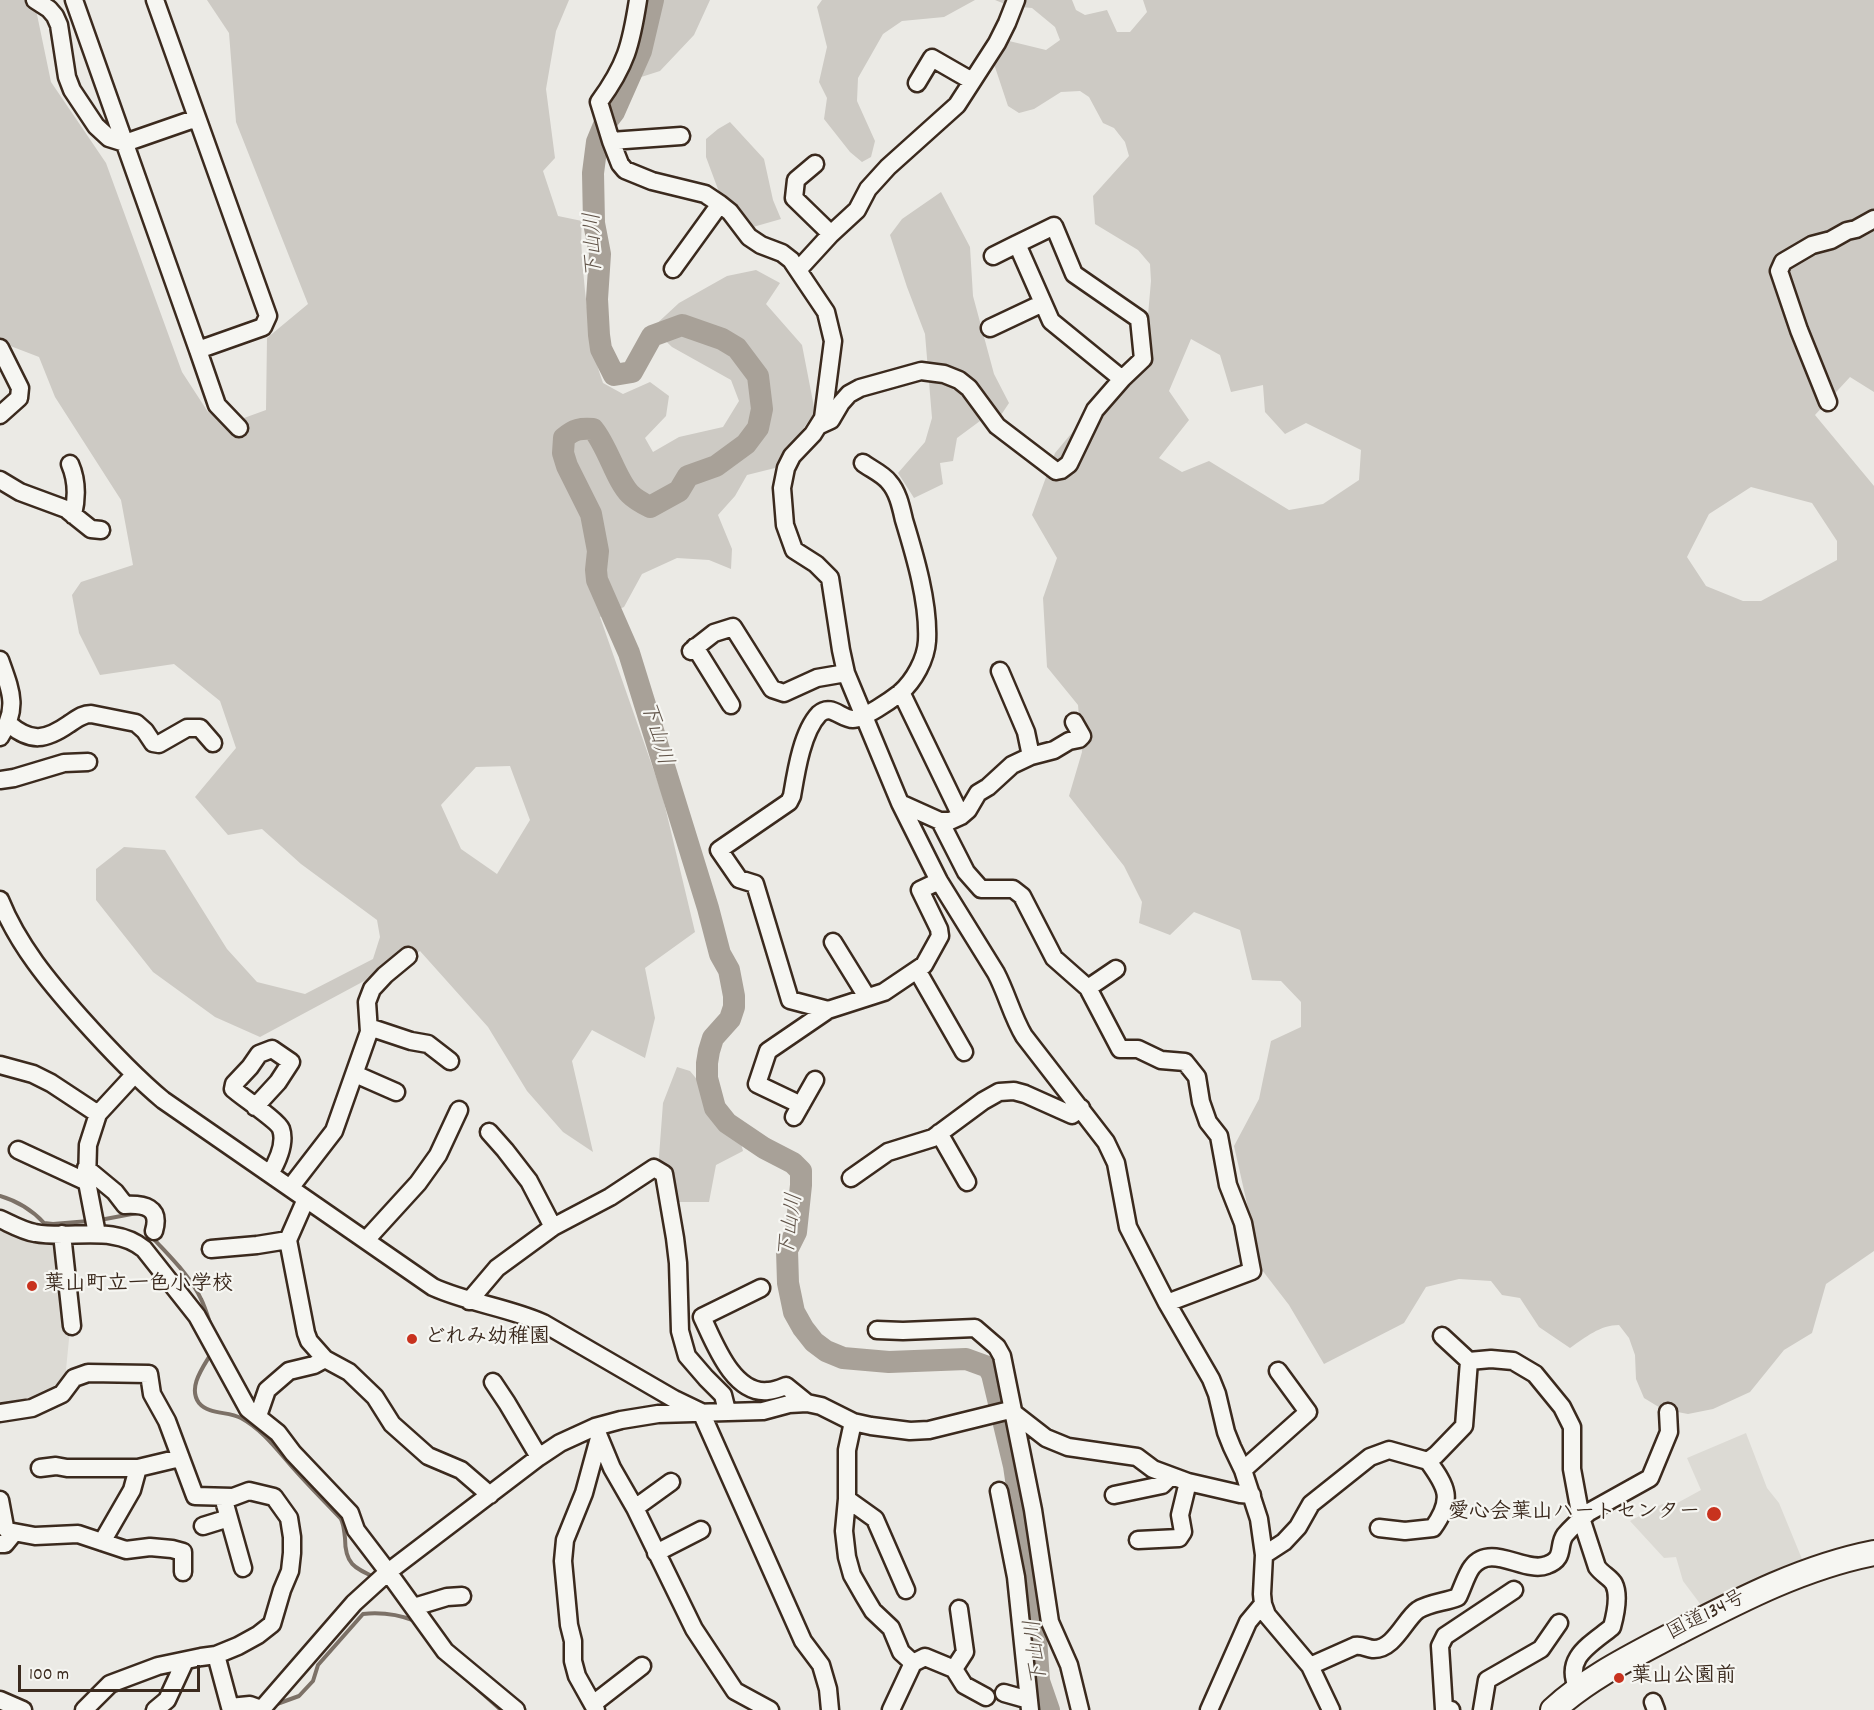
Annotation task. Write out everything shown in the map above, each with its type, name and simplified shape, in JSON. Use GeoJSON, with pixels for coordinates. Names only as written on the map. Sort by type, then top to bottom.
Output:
{"type":"FeatureCollection","features":[{"type":"Feature","properties":{"kind":"highway","name":"国道134号"},"geometry":{"type":"LineString","coordinates":[[1553,1710],[1578,1689],[1624,1661],[1762,1589],[1827,1564],[1874,1553]]}},
{"type":"Feature","properties":{"kind":"street"},"geometry":{"type":"LineString","coordinates":[[35,0],[55,16],[59,25],[67,77],[78,100],[96,126],[109,138],[125,143],[197,118]]}},
{"type":"Feature","properties":{"kind":"street"},"geometry":{"type":"LineString","coordinates":[[74,0],[217,405],[238,428]]}},
{"type":"Feature","properties":{"kind":"street"},"geometry":{"type":"LineString","coordinates":[[155,0],[268,316],[263,327],[198,350]]}},
{"type":"Feature","properties":{"kind":"street"},"geometry":{"type":"LineString","coordinates":[[638,0],[630,46],[624,63],[599,102],[620,164],[631,173],[705,195],[720,204],[730,212],[749,237],[761,245],[782,253],[791,260],[826,312],[834,341],[823,418],[792,456],[786,468],[782,488],[785,525],[794,550],[816,564],[830,578],[846,673],[900,803],[939,881],[996,973],[1015,1021],[1024,1036],[1106,1142],[1116,1163],[1128,1227],[1167,1303],[1211,1379],[1232,1447],[1244,1470],[1259,1518],[1264,1555],[1263,1604],[1273,1624],[1310,1666],[1331,1710]]}},
{"type":"Feature","properties":{"kind":"street"},"geometry":{"type":"LineString","coordinates":[[798,270],[856,210],[868,189],[892,163],[957,105],[997,43],[1016,0]]}},
{"type":"Feature","properties":{"kind":"street"},"geometry":{"type":"LineString","coordinates":[[917,83],[932,58],[972,81]]}},
{"type":"Feature","properties":{"kind":"street"},"geometry":{"type":"LineString","coordinates":[[610,137],[681,136]]}},
{"type":"Feature","properties":{"kind":"street"},"geometry":{"type":"LineString","coordinates":[[815,164],[796,180],[794,198],[831,234]]}},
{"type":"Feature","properties":{"kind":"street"},"geometry":{"type":"LineString","coordinates":[[673,269],[720,204]]}},
{"type":"Feature","properties":{"kind":"street"},"geometry":{"type":"LineString","coordinates":[[1828,402],[1799,330],[1779,271],[1783,262],[1812,245],[1831,240],[1874,219]]}},
{"type":"Feature","properties":{"kind":"street"},"geometry":{"type":"LineString","coordinates":[[818,426],[831,420],[849,394],[860,388],[921,371],[944,374],[969,387],[997,426],[1056,471],[1069,464],[1095,410],[1143,359],[1139,319],[1074,274],[1054,226],[993,256]]}},
{"type":"Feature","properties":{"kind":"street"},"geometry":{"type":"LineString","coordinates":[[1017,244],[1051,321],[1122,379]]}},
{"type":"Feature","properties":{"kind":"street"},"geometry":{"type":"LineString","coordinates":[[990,328],[1043,303]]}},
{"type":"Feature","properties":{"kind":"street"},"geometry":{"type":"LineString","coordinates":[[0,348],[20,388],[19,398],[0,415]]}},
{"type":"Feature","properties":{"kind":"street"},"geometry":{"type":"LineString","coordinates":[[828,1010],[790,1000],[755,884],[740,879],[719,850],[789,802],[801,752],[820,713],[832,710],[852,719],[864,716],[901,692],[914,679],[927,642],[924,600],[914,551],[895,491],[888,480],[863,463]]}},
{"type":"Feature","properties":{"kind":"street"},"geometry":{"type":"LineString","coordinates":[[70,464],[74,472],[76,501],[73,515]]}},
{"type":"Feature","properties":{"kind":"street"},"geometry":{"type":"LineString","coordinates":[[0,480],[20,492],[66,509],[91,529],[101,530]]}},
{"type":"Feature","properties":{"kind":"street"},"geometry":{"type":"LineString","coordinates":[[731,705],[693,649],[714,633],[733,627],[772,689],[784,693],[817,678],[846,673]]}},
{"type":"Feature","properties":{"kind":"street"},"geometry":{"type":"LineString","coordinates":[[0,660],[11,690],[13,708],[4,731],[42,737],[58,732],[84,714],[91,714],[136,723],[153,743],[159,744],[187,728],[200,728],[213,743]]}},
{"type":"Feature","properties":{"kind":"street"},"geometry":{"type":"LineString","coordinates":[[1000,671],[1026,732],[1031,756]]}},
{"type":"Feature","properties":{"kind":"street"},"geometry":{"type":"LineString","coordinates":[[901,692],[961,816]]}},
{"type":"Feature","properties":{"kind":"street"},"geometry":{"type":"LineString","coordinates":[[900,803],[940,821],[950,821],[961,816],[968,810],[978,793],[1012,765],[1079,739],[1082,736],[1074,722]]}},
{"type":"Feature","properties":{"kind":"street"},"geometry":{"type":"LineString","coordinates":[[0,780],[64,764],[88,762]]}},
{"type":"Feature","properties":{"kind":"street"},"geometry":{"type":"LineString","coordinates":[[940,821],[966,872],[981,889],[1013,889],[1022,896],[1054,958],[1088,988],[1120,1049],[1138,1050],[1161,1060],[1185,1062],[1197,1077],[1201,1102],[1208,1122],[1219,1136],[1227,1185],[1243,1223],[1252,1271],[1167,1303]]}},
{"type":"Feature","properties":{"kind":"street"},"geometry":{"type":"LineString","coordinates":[[815,1080],[798,1111],[757,1084],[768,1051],[828,1010],[884,992],[924,965],[940,936],[939,928],[920,890],[939,881]]}},
{"type":"Feature","properties":{"kind":"street"},"geometry":{"type":"LineString","coordinates":[[0,900],[21,943],[56,989],[134,1075],[163,1100],[433,1287],[469,1301],[524,1314],[701,1412],[803,1641],[821,1665],[828,1689],[830,1710]]}},
{"type":"Feature","properties":{"kind":"street"},"geometry":{"type":"LineString","coordinates":[[833,942],[867,997]]}},
{"type":"Feature","properties":{"kind":"street"},"geometry":{"type":"LineString","coordinates":[[290,1188],[334,1131],[369,1032],[367,1002],[372,989],[408,956]]}},
{"type":"Feature","properties":{"kind":"street"},"geometry":{"type":"LineString","coordinates":[[1088,988],[1116,969]]}},
{"type":"Feature","properties":{"kind":"street"},"geometry":{"type":"LineString","coordinates":[[917,970],[964,1052]]}},
{"type":"Feature","properties":{"kind":"street"},"geometry":{"type":"LineString","coordinates":[[369,1027],[411,1041],[428,1044],[450,1061]]}},
{"type":"Feature","properties":{"kind":"street"},"geometry":{"type":"LineString","coordinates":[[0,1065],[33,1074],[51,1083],[98,1114]]}},
{"type":"Feature","properties":{"kind":"street"},"geometry":{"type":"LineString","coordinates":[[355,1074],[396,1092]]}},
{"type":"Feature","properties":{"kind":"street"},"geometry":{"type":"LineString","coordinates":[[95,1226],[87,1175],[88,1145],[98,1114],[134,1075]]}},
{"type":"Feature","properties":{"kind":"street"},"geometry":{"type":"LineString","coordinates":[[850,1178],[888,1152],[933,1138],[999,1092],[1014,1091],[1024,1094],[1072,1115],[1081,1108]]}},
{"type":"Feature","properties":{"kind":"street"},"geometry":{"type":"LineString","coordinates":[[255,1107],[280,1126],[282,1133],[280,1159],[270,1174]]}},
{"type":"Feature","properties":{"kind":"street"},"geometry":{"type":"LineString","coordinates":[[366,1240],[418,1183],[438,1155],[459,1110]]}},
{"type":"Feature","properties":{"kind":"street"},"geometry":{"type":"LineString","coordinates":[[489,1132],[529,1181],[553,1227]]}},
{"type":"Feature","properties":{"kind":"street"},"geometry":{"type":"LineString","coordinates":[[939,1133],[967,1182]]}},
{"type":"Feature","properties":{"kind":"street"},"geometry":{"type":"LineString","coordinates":[[18,1150],[87,1175],[115,1192],[125,1205],[140,1204],[149,1207],[155,1216],[154,1231]]}},
{"type":"Feature","properties":{"kind":"street"},"geometry":{"type":"LineString","coordinates":[[469,1301],[497,1268],[553,1227],[610,1197],[654,1168],[664,1174],[678,1263],[680,1331],[687,1356],[723,1395],[727,1411]]}},
{"type":"Feature","properties":{"kind":"street"},"geometry":{"type":"LineString","coordinates":[[306,1199],[288,1240],[309,1341],[325,1359],[349,1372],[375,1398],[392,1424],[428,1456],[461,1470],[490,1495]]}},
{"type":"Feature","properties":{"kind":"street"},"geometry":{"type":"LineString","coordinates":[[0,1219],[36,1233],[62,1234],[95,1226],[135,1242],[144,1249],[197,1316],[248,1409],[278,1433],[293,1453],[350,1513],[356,1530],[383,1576],[414,1607],[453,1660],[516,1710]]}},
{"type":"Feature","properties":{"kind":"street"},"geometry":{"type":"LineString","coordinates":[[62,1234],[72,1326]]}},
{"type":"Feature","properties":{"kind":"street"},"geometry":{"type":"LineString","coordinates":[[211,1248],[288,1240]]}},
{"type":"Feature","properties":{"kind":"street"},"geometry":{"type":"LineString","coordinates":[[761,1288],[702,1317],[732,1374],[745,1385],[759,1391],[786,1386],[807,1403]]}},
{"type":"Feature","properties":{"kind":"street"},"geometry":{"type":"LineString","coordinates":[[877,1330],[975,1328],[997,1347],[1002,1356],[1033,1509],[1050,1622],[1069,1665],[1080,1710]]}},
{"type":"Feature","properties":{"kind":"street"},"geometry":{"type":"LineString","coordinates":[[1442,1336],[1469,1361],[1491,1359],[1512,1361],[1535,1374],[1562,1407],[1572,1427],[1572,1468],[1581,1518],[1597,1567],[1616,1587],[1612,1627],[1592,1642],[1575,1662],[1573,1673],[1578,1689]]}},
{"type":"Feature","properties":{"kind":"street"},"geometry":{"type":"LineString","coordinates":[[258,1416],[267,1390],[289,1371],[314,1365],[325,1359]]}},
{"type":"Feature","properties":{"kind":"street"},"geometry":{"type":"LineString","coordinates":[[1428,1461],[1464,1426],[1469,1361]]}},
{"type":"Feature","properties":{"kind":"street"},"geometry":{"type":"LineString","coordinates":[[1244,1470],[1308,1412],[1278,1371]]}},
{"type":"Feature","properties":{"kind":"street"},"geometry":{"type":"LineString","coordinates":[[0,1413],[32,1408],[62,1394],[74,1378],[88,1373],[149,1374],[152,1394],[167,1421],[195,1496],[232,1497],[249,1491],[274,1497],[289,1518],[292,1537],[290,1571],[272,1624],[258,1635],[216,1655],[158,1666],[110,1684],[84,1710]]}},
{"type":"Feature","properties":{"kind":"street"},"geometry":{"type":"LineString","coordinates":[[493,1382],[539,1457]]}},
{"type":"Feature","properties":{"kind":"street"},"geometry":{"type":"LineString","coordinates":[[216,1655],[230,1707],[250,1705],[261,1710],[354,1604],[383,1576],[539,1457],[560,1443],[597,1433],[621,1420],[658,1414],[763,1411],[789,1404],[807,1403],[821,1406],[853,1422],[910,1431],[929,1430],[989,1414],[1012,1412],[1046,1438],[1068,1447],[1137,1457],[1153,1469],[1188,1482],[1252,1495]]}},
{"type":"Feature","properties":{"kind":"street"},"geometry":{"type":"LineString","coordinates":[[1310,1666],[1355,1646],[1362,1645],[1373,1649],[1382,1646],[1402,1630],[1417,1611],[1458,1597],[1472,1567],[1480,1561],[1490,1557],[1503,1558],[1539,1568],[1556,1560],[1560,1555],[1563,1538],[1581,1518],[1650,1478],[1669,1432],[1668,1412]]}},
{"type":"Feature","properties":{"kind":"street"},"geometry":{"type":"LineString","coordinates":[[853,1422],[847,1450],[847,1499],[844,1531],[847,1557],[852,1575],[873,1611],[891,1628],[901,1652],[913,1663]]}},
{"type":"Feature","properties":{"kind":"street"},"geometry":{"type":"LineString","coordinates":[[597,1433],[612,1468],[694,1629],[735,1691],[764,1709]]}},
{"type":"Feature","properties":{"kind":"street"},"geometry":{"type":"LineString","coordinates":[[597,1433],[584,1493],[565,1540],[563,1561],[569,1625],[573,1641],[573,1661],[577,1676],[595,1707],[642,1666]]}},
{"type":"Feature","properties":{"kind":"street"},"geometry":{"type":"LineString","coordinates":[[1264,1555],[1284,1542],[1298,1527],[1311,1504],[1370,1457],[1389,1450],[1428,1461],[1444,1483],[1446,1494],[1445,1506],[1433,1528],[1405,1531],[1379,1528]]}},
{"type":"Feature","properties":{"kind":"street"},"geometry":{"type":"LineString","coordinates":[[40,1468],[56,1466],[138,1468],[180,1458]]}},
{"type":"Feature","properties":{"kind":"street"},"geometry":{"type":"LineString","coordinates":[[102,1542],[132,1490],[138,1468]]}},
{"type":"Feature","properties":{"kind":"street"},"geometry":{"type":"LineString","coordinates":[[1114,1495],[1162,1485],[1171,1476]]}},
{"type":"Feature","properties":{"kind":"street"},"geometry":{"type":"LineString","coordinates":[[634,1508],[672,1482]]}},
{"type":"Feature","properties":{"kind":"street"},"geometry":{"type":"LineString","coordinates":[[1138,1540],[1179,1538],[1183,1532],[1180,1515],[1188,1482]]}},
{"type":"Feature","properties":{"kind":"street"},"geometry":{"type":"LineString","coordinates":[[999,1491],[1016,1577],[1030,1705]]}},
{"type":"Feature","properties":{"kind":"street"},"geometry":{"type":"LineString","coordinates":[[222,1497],[243,1568]]}},
{"type":"Feature","properties":{"kind":"street"},"geometry":{"type":"LineString","coordinates":[[847,1499],[875,1519],[906,1590]]}},
{"type":"Feature","properties":{"kind":"street"},"geometry":{"type":"LineString","coordinates":[[0,1500],[5,1527],[8,1531],[35,1536],[78,1534],[126,1550],[150,1547],[172,1549],[183,1552],[183,1572]]}},
{"type":"Feature","properties":{"kind":"street"},"geometry":{"type":"LineString","coordinates":[[203,1526],[229,1518]]}},
{"type":"Feature","properties":{"kind":"street"},"geometry":{"type":"LineString","coordinates":[[656,1553],[700,1530]]}},
{"type":"Feature","properties":{"kind":"street"},"geometry":{"type":"LineString","coordinates":[[0,1544],[5,1544],[14,1533]]}},
{"type":"Feature","properties":{"kind":"street"},"geometry":{"type":"LineString","coordinates":[[1451,1710],[1444,1709],[1440,1646],[1445,1636],[1514,1590]]}},
{"type":"Feature","properties":{"kind":"street"},"geometry":{"type":"LineString","coordinates":[[414,1607],[447,1597],[462,1596]]}},
{"type":"Feature","properties":{"kind":"street"},"geometry":{"type":"LineString","coordinates":[[1209,1710],[1248,1622],[1263,1604]]}},
{"type":"Feature","properties":{"kind":"street"},"geometry":{"type":"LineString","coordinates":[[954,1668],[965,1652],[959,1609]]}},
{"type":"Feature","properties":{"kind":"street"},"geometry":{"type":"LineString","coordinates":[[1482,1710],[1487,1680],[1541,1649],[1558,1623]]}},
{"type":"Feature","properties":{"kind":"street"},"geometry":{"type":"LineString","coordinates":[[891,1710],[913,1663],[925,1657],[954,1668],[964,1685],[986,1697]]}},
{"type":"Feature","properties":{"kind":"street"},"geometry":{"type":"LineString","coordinates":[[154,1710],[167,1700],[185,1661]]}},
{"type":"Feature","properties":{"kind":"street"},"geometry":{"type":"LineString","coordinates":[[1004,1693],[1030,1705]]}},
{"type":"Feature","properties":{"kind":"street"},"geometry":{"type":"LineString","coordinates":[[0,1700],[23,1710]]}},
{"type":"Feature","properties":{"kind":"shaded area"},"geometry":{"type":"Polygon","coordinates":[[[0,0],[34,0],[51,82],[106,163],[182,372],[208,412],[233,422],[266,410],[267,338],[308,304],[236,122],[229,33],[207,0],[569,0],[556,31],[546,89],[555,158],[543,171],[558,216],[582,221],[582,256],[588,315],[603,383],[623,394],[650,382],[669,396],[666,416],[645,438],[653,452],[679,437],[723,427],[739,401],[731,380],[672,347],[652,328],[679,303],[727,276],[756,270],[780,283],[766,304],[802,345],[815,412],[775,468],[747,475],[735,496],[718,515],[732,549],[731,569],[709,560],[677,558],[642,574],[624,607],[600,617],[662,794],[695,932],[645,968],[655,1018],[645,1058],[592,1030],[572,1061],[593,1152],[563,1132],[527,1091],[488,1027],[420,951],[260,1037],[215,1017],[153,972],[96,900],[96,869],[124,847],[165,850],[227,949],[257,982],[305,994],[373,959],[380,937],[377,920],[301,864],[262,829],[228,835],[195,797],[236,748],[220,701],[174,664],[100,675],[79,633],[72,595],[81,582],[133,565],[121,500],[55,397],[39,357],[0,342],[0,0]],[[510,766],[476,767],[441,805],[461,849],[497,874],[530,820],[510,766]]]}},
{"type":"Feature","properties":{"kind":"shaded area"},"geometry":{"type":"Polygon","coordinates":[[[658,0],[710,0],[694,35],[660,71],[638,78],[649,44],[658,0]]]}},
{"type":"Feature","properties":{"kind":"shaded area"},"geometry":{"type":"Polygon","coordinates":[[[822,0],[975,0],[944,17],[902,21],[883,34],[858,78],[857,101],[875,141],[871,157],[862,162],[850,152],[824,119],[827,98],[819,82],[827,47],[817,7],[822,0]]]}},
{"type":"Feature","properties":{"kind":"shaded area"},"geometry":{"type":"Polygon","coordinates":[[[995,0],[1072,0],[1076,10],[1085,15],[1107,10],[1117,32],[1130,32],[1147,12],[1143,0],[1874,0],[1874,392],[1850,377],[1815,415],[1874,486],[1874,1251],[1826,1284],[1812,1333],[1784,1350],[1750,1392],[1713,1409],[1688,1414],[1662,1409],[1644,1398],[1636,1379],[1635,1355],[1629,1338],[1619,1325],[1599,1329],[1570,1348],[1539,1327],[1520,1298],[1502,1295],[1491,1281],[1459,1279],[1426,1287],[1404,1323],[1324,1364],[1289,1305],[1262,1270],[1234,1146],[1259,1099],[1271,1041],[1301,1027],[1301,1002],[1281,981],[1252,980],[1240,930],[1194,912],[1170,935],[1139,923],[1142,902],[1124,866],[1069,796],[1082,752],[1078,705],[1047,667],[1043,598],[1057,558],[1032,515],[1055,453],[1137,355],[1148,315],[1150,264],[1138,250],[1095,224],[1093,196],[1129,156],[1125,142],[1114,128],[1103,123],[1089,97],[1080,91],[1061,92],[1034,109],[1019,113],[1008,106],[993,61],[1002,46],[1009,41],[1046,50],[1060,40],[1055,27],[1032,8],[1010,6],[995,0]],[[1191,339],[1169,391],[1189,420],[1159,458],[1182,472],[1209,461],[1289,510],[1323,504],[1359,480],[1361,450],[1306,423],[1285,434],[1265,412],[1263,385],[1231,392],[1220,355],[1191,339]],[[1751,487],[1709,514],[1687,557],[1706,586],[1743,601],[1761,601],[1837,560],[1837,541],[1812,503],[1751,487]]]}},
{"type":"Feature","properties":{"kind":"shaded area"},"geometry":{"type":"Polygon","coordinates":[[[730,122],[764,159],[773,200],[781,219],[753,227],[719,192],[706,157],[706,139],[730,122]]]}},
{"type":"Feature","properties":{"kind":"shaded area"},"geometry":{"type":"Polygon","coordinates":[[[941,192],[970,247],[973,296],[994,374],[1009,403],[995,424],[980,421],[957,438],[953,461],[940,463],[943,484],[914,498],[898,473],[925,442],[932,418],[925,334],[890,235],[902,219],[941,192]]]}},
{"type":"Feature","properties":{"kind":"shaded area"},"geometry":{"type":"Polygon","coordinates":[[[677,1067],[690,1071],[733,1123],[743,1151],[716,1165],[709,1202],[670,1202],[658,1170],[663,1103],[677,1067]]]}},
{"type":"Feature","properties":{"kind":"shaded area","name":"葉山町立一色小学校"},"geometry":{"type":"Polygon","coordinates":[[[0,1228],[39,1242],[59,1243],[70,1329],[64,1390],[0,1411],[0,1228]]]}},
{"type":"Feature","properties":{"kind":"shaded area","name":"愛心会葉山ハートセンター"},"geometry":{"type":"Polygon","coordinates":[[[1746,1433],[1767,1488],[1779,1503],[1802,1559],[1759,1576],[1701,1605],[1683,1581],[1676,1557],[1664,1558],[1630,1521],[1662,1504],[1670,1507],[1701,1490],[1687,1458],[1746,1433]]]}},
{"type":"Feature","properties":{"kind":"waterway","name":"下山川"},"geometry":{"type":"LineString","coordinates":[[653,0],[641,51],[614,112],[604,125],[597,142],[593,173],[594,223],[600,254],[597,299],[601,349],[614,375],[632,372],[652,336],[682,325],[722,339],[737,348],[758,376],[762,409],[758,428],[746,444],[716,466],[688,476],[679,491],[650,507],[635,498],[625,488],[593,429],[578,430],[564,438],[563,453],[591,514],[598,551],[597,580],[629,653],[708,908],[720,954],[729,970],[734,1007],[730,1019],[713,1038],[707,1063],[707,1078],[715,1108],[727,1123],[764,1148],[793,1163],[801,1171],[796,1232],[787,1250],[788,1283],[794,1312],[814,1342],[826,1351],[843,1358],[889,1362],[966,1359],[988,1367],[992,1374],[1014,1466],[1033,1594],[1039,1681],[1049,1710]]}},
{"type":"Feature","properties":{"kind":"waterway"},"geometry":{"type":"LineString","coordinates":[[0,1196],[24,1206],[44,1223],[89,1221]]}},
{"type":"Feature","properties":{"kind":"waterway"},"geometry":{"type":"LineString","coordinates":[[100,1220],[137,1213]]}},
{"type":"Feature","properties":{"kind":"waterway"},"geometry":{"type":"LineString","coordinates":[[151,1236],[191,1282],[211,1326]]}},
{"type":"Feature","properties":{"kind":"waterway"},"geometry":{"type":"LineString","coordinates":[[212,1352],[196,1384],[196,1397],[199,1403],[213,1411],[241,1418],[263,1435],[341,1519],[345,1547],[352,1564],[376,1578]]}},
{"type":"Feature","properties":{"kind":"waterway"},"geometry":{"type":"LineString","coordinates":[[277,1704],[299,1696],[313,1681],[318,1665],[363,1614],[389,1614],[415,1621]]}},
{"type":"Feature","properties":{"kind":"waterway"},"geometry":{"type":"LineString","coordinates":[[464,1677],[501,1710]]}},
{"type":"Feature","properties":{"kind":"place","name":"葉山町立一色小学校"},"geometry":{"type":"Point","coordinates":[32,1286]}},
{"type":"Feature","properties":{"kind":"place","name":"どれみ幼稚園"},"geometry":{"type":"Point","coordinates":[412,1339]}},
{"type":"Feature","properties":{"kind":"place","name":"愛心会葉山ハートセンター"},"geometry":{"type":"Point","coordinates":[1714,1514]}},
{"type":"Feature","properties":{"kind":"place","name":"葉山公園前"},"geometry":{"type":"Point","coordinates":[1619,1678]}}]}
